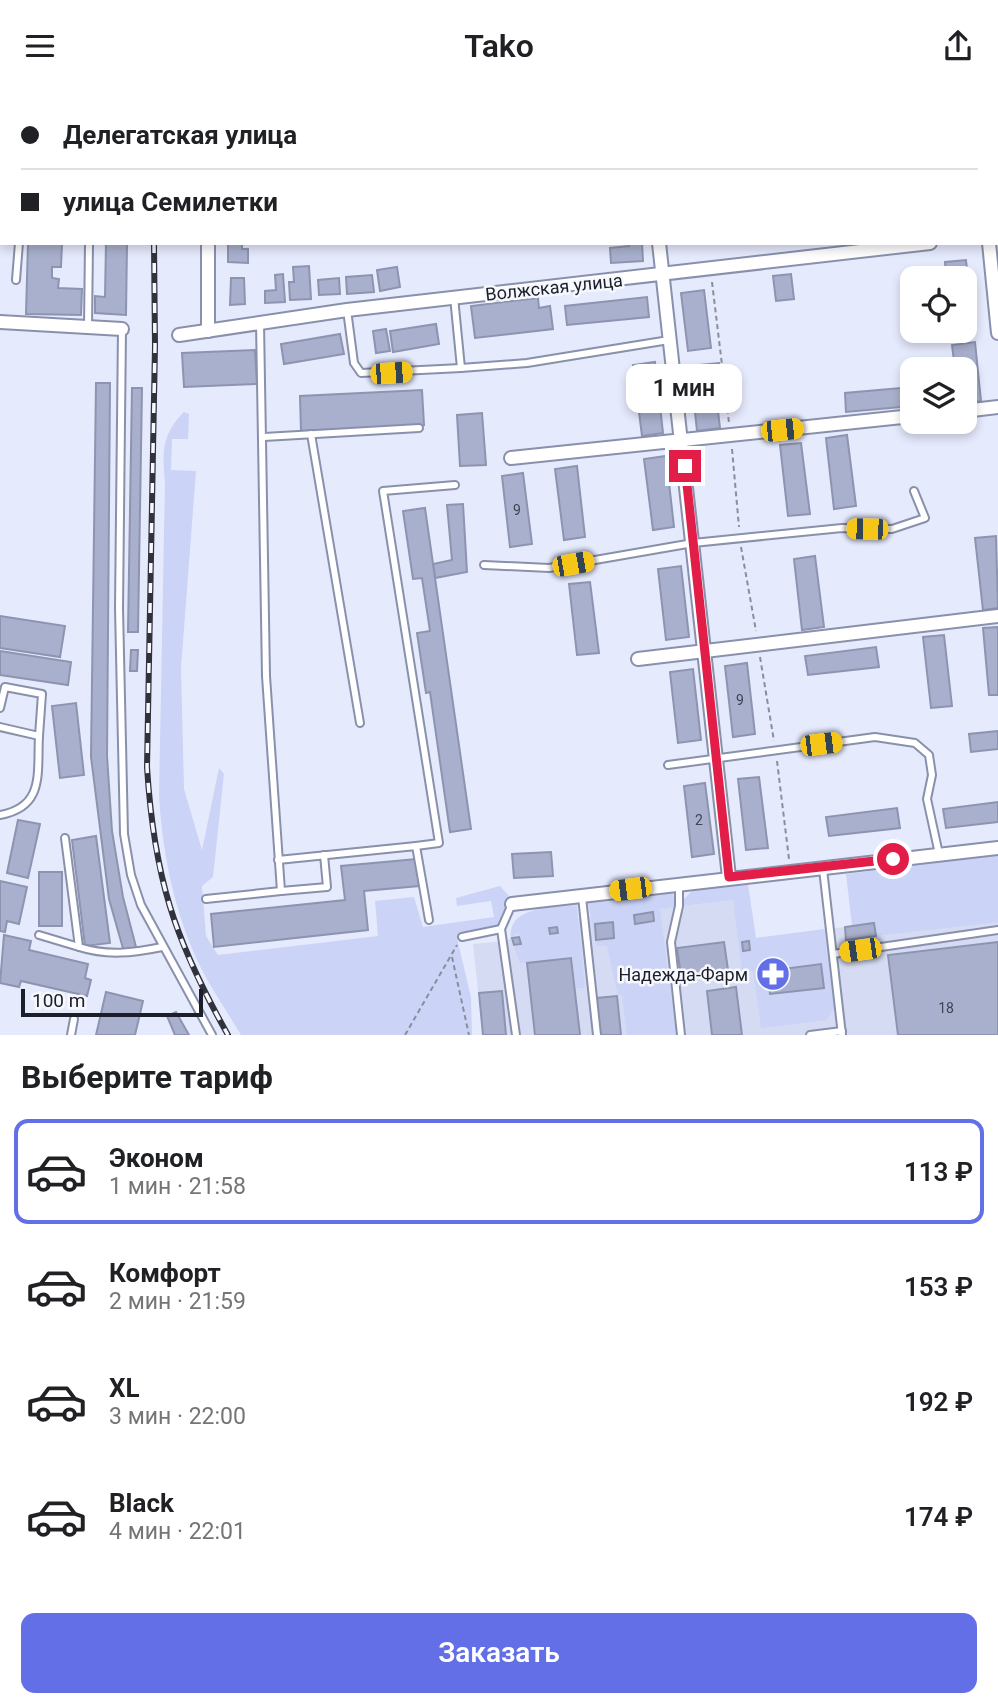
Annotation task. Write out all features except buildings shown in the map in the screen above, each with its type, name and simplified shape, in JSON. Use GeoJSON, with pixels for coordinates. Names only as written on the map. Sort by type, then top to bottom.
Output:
{"type":"FeatureCollection","features":[{"type":"Feature","properties":{"kind":"street"},"geometry":{"type":"LineString","coordinates":[[208,245],[208,331]]}},
{"type":"Feature","properties":{"kind":"street"},"geometry":{"type":"LineString","coordinates":[[659,245],[729,877]]}},
{"type":"Feature","properties":{"kind":"street","name":"Волжская улица"},"geometry":{"type":"LineString","coordinates":[[179,335],[347,310],[711,271],[914,245]]}},
{"type":"Feature","properties":{"kind":"street"},"geometry":{"type":"LineString","coordinates":[[989,245],[998,333]]}},
{"type":"Feature","properties":{"kind":"street"},"geometry":{"type":"LineString","coordinates":[[0,322],[122,329]]}},
{"type":"Feature","properties":{"kind":"street"},"geometry":{"type":"LineString","coordinates":[[977,409],[998,407]]}},
{"type":"Feature","properties":{"kind":"street"},"geometry":{"type":"LineString","coordinates":[[511,458],[900,417]]}},
{"type":"Feature","properties":{"kind":"street"},"geometry":{"type":"LineString","coordinates":[[638,659],[998,616]]}},
{"type":"Feature","properties":{"kind":"street"},"geometry":{"type":"LineString","coordinates":[[512,904],[998,848]]}},
{"type":"Feature","properties":{"kind":"lane"},"geometry":{"type":"LineString","coordinates":[[16,280],[19,245]]}},
{"type":"Feature","properties":{"kind":"lane"},"geometry":{"type":"LineString","coordinates":[[88,327],[89,245]]}},
{"type":"Feature","properties":{"kind":"lane"},"geometry":{"type":"LineString","coordinates":[[454,297],[461,367]]}},
{"type":"Feature","properties":{"kind":"lane"},"geometry":{"type":"LineString","coordinates":[[347,310],[354,363],[361,373],[527,363],[669,340]]}},
{"type":"Feature","properties":{"kind":"lane"},"geometry":{"type":"LineString","coordinates":[[260,321],[266,676],[281,891]]}},
{"type":"Feature","properties":{"kind":"lane"},"geometry":{"type":"LineString","coordinates":[[122,329],[119,622],[124,834],[135,891],[162,947],[212,1035]]}},
{"type":"Feature","properties":{"kind":"lane"},"geometry":{"type":"LineString","coordinates":[[264,437],[419,428]]}},
{"type":"Feature","properties":{"kind":"lane"},"geometry":{"type":"LineString","coordinates":[[311,434],[360,723]]}},
{"type":"Feature","properties":{"kind":"lane"},"geometry":{"type":"LineString","coordinates":[[278,860],[439,843],[383,491],[455,485]]}},
{"type":"Feature","properties":{"kind":"lane"},"geometry":{"type":"LineString","coordinates":[[484,565],[548,568],[693,543],[842,528],[892,529],[925,518],[914,491]]}},
{"type":"Feature","properties":{"kind":"lane"},"geometry":{"type":"LineString","coordinates":[[0,708],[5,687],[42,694],[34,795],[22,808],[0,815]]}},
{"type":"Feature","properties":{"kind":"lane"},"geometry":{"type":"LineString","coordinates":[[0,727],[39,736]]}},
{"type":"Feature","properties":{"kind":"lane"},"geometry":{"type":"LineString","coordinates":[[668,765],[875,737],[915,743],[929,755],[932,775],[928,799],[939,854]]}},
{"type":"Feature","properties":{"kind":"lane"},"geometry":{"type":"LineString","coordinates":[[65,838],[79,947]]}},
{"type":"Feature","properties":{"kind":"lane"},"geometry":{"type":"LineString","coordinates":[[416,846],[429,920]]}},
{"type":"Feature","properties":{"kind":"lane"},"geometry":{"type":"LineString","coordinates":[[205,899],[327,887],[324,855]]}},
{"type":"Feature","properties":{"kind":"lane"},"geometry":{"type":"LineString","coordinates":[[810,1035],[842,1033],[823,867]]}},
{"type":"Feature","properties":{"kind":"lane"},"geometry":{"type":"LineString","coordinates":[[679,883],[679,906],[671,943],[681,1035]]}},
{"type":"Feature","properties":{"kind":"lane"},"geometry":{"type":"LineString","coordinates":[[582,895],[597,1035]]}},
{"type":"Feature","properties":{"kind":"lane"},"geometry":{"type":"LineString","coordinates":[[512,904],[501,929],[516,1035]]}},
{"type":"Feature","properties":{"kind":"lane"},"geometry":{"type":"LineString","coordinates":[[462,937],[501,929]]}},
{"type":"Feature","properties":{"kind":"lane"},"geometry":{"type":"LineString","coordinates":[[833,954],[998,930]]}},
{"type":"Feature","properties":{"kind":"lane"},"geometry":{"type":"LineString","coordinates":[[39,935],[97,953],[132,953],[162,947]]}},
{"type":"Feature","properties":{"kind":"lane"},"geometry":{"type":"LineString","coordinates":[[71,1035],[74,1019]]}},
{"type":"Feature","properties":{"kind":"path"},"geometry":{"type":"LineString","coordinates":[[711,271],[731,435],[740,539],[774,740]]}},
{"type":"Feature","properties":{"kind":"path"},"geometry":{"type":"LineString","coordinates":[[776,753],[791,870]]}},
{"type":"Feature","properties":{"kind":"path"},"geometry":{"type":"LineString","coordinates":[[405,1035],[462,937]]}},
{"type":"Feature","properties":{"kind":"path"},"geometry":{"type":"LineString","coordinates":[[452,956],[469,1035]]}},
{"type":"Feature","properties":{"kind":"shaded area"},"geometry":{"type":"Polygon","coordinates":[[[184,412],[189,414],[188,439],[172,439],[171,470],[196,471],[181,668],[184,789],[202,850],[219,768],[224,774],[213,877],[202,886],[206,936],[218,955],[378,936],[375,901],[414,897],[423,927],[494,917],[491,901],[457,906],[456,898],[500,886],[509,896],[507,909],[498,926],[457,938],[471,997],[472,1035],[241,1035],[198,962],[179,913],[169,875],[159,795],[164,452],[171,428],[184,412]]]}},
{"type":"Feature","properties":{"kind":"shaded area"},"geometry":{"type":"Polygon","coordinates":[[[998,855],[998,922],[876,936],[874,924],[852,926],[846,874],[998,855]]]}},
{"type":"Feature","properties":{"kind":"shaded area"},"geometry":{"type":"Polygon","coordinates":[[[748,884],[756,938],[824,929],[834,1008],[827,1020],[761,1028],[753,971],[742,972],[733,900],[683,906],[684,899],[693,890],[748,884]]]}},
{"type":"Feature","properties":{"kind":"shaded area"},"geometry":{"type":"Polygon","coordinates":[[[673,892],[675,907],[660,909],[676,1035],[627,1035],[622,995],[618,995],[607,946],[596,946],[588,903],[673,892]],[[613,922],[595,924],[596,940],[614,938],[613,922]]]}},
{"type":"Feature","properties":{"kind":"shaded area"},"geometry":{"type":"Polygon","coordinates":[[[733,900],[739,940],[998,908],[998,1035],[483,1035],[473,944],[507,941],[528,924],[733,900]]]}},
{"type":"Feature","properties":{"kind":"shaded area"},"geometry":{"type":"Polygon","coordinates":[[[577,905],[585,988],[576,988],[572,957],[520,963],[514,947],[521,945],[519,932],[511,938],[512,927],[524,914],[545,908],[577,905]]]}},
{"type":"Feature","properties":{"kind":"railway"},"geometry":{"type":"LineString","coordinates":[[154,245],[155,346],[147,767],[150,806],[161,875],[180,937],[228,1035]]}},
{"type":"Feature","properties":{"kind":"place","name":"Надежда-Фарм"},"geometry":{"type":"Point","coordinates":[773,974]}},
{"type":"Feature","properties":{"kind":"route"},"geometry":{"type":"LineString","coordinates":[[685,466],[714,758],[729,877],[893,859]]}}]}
